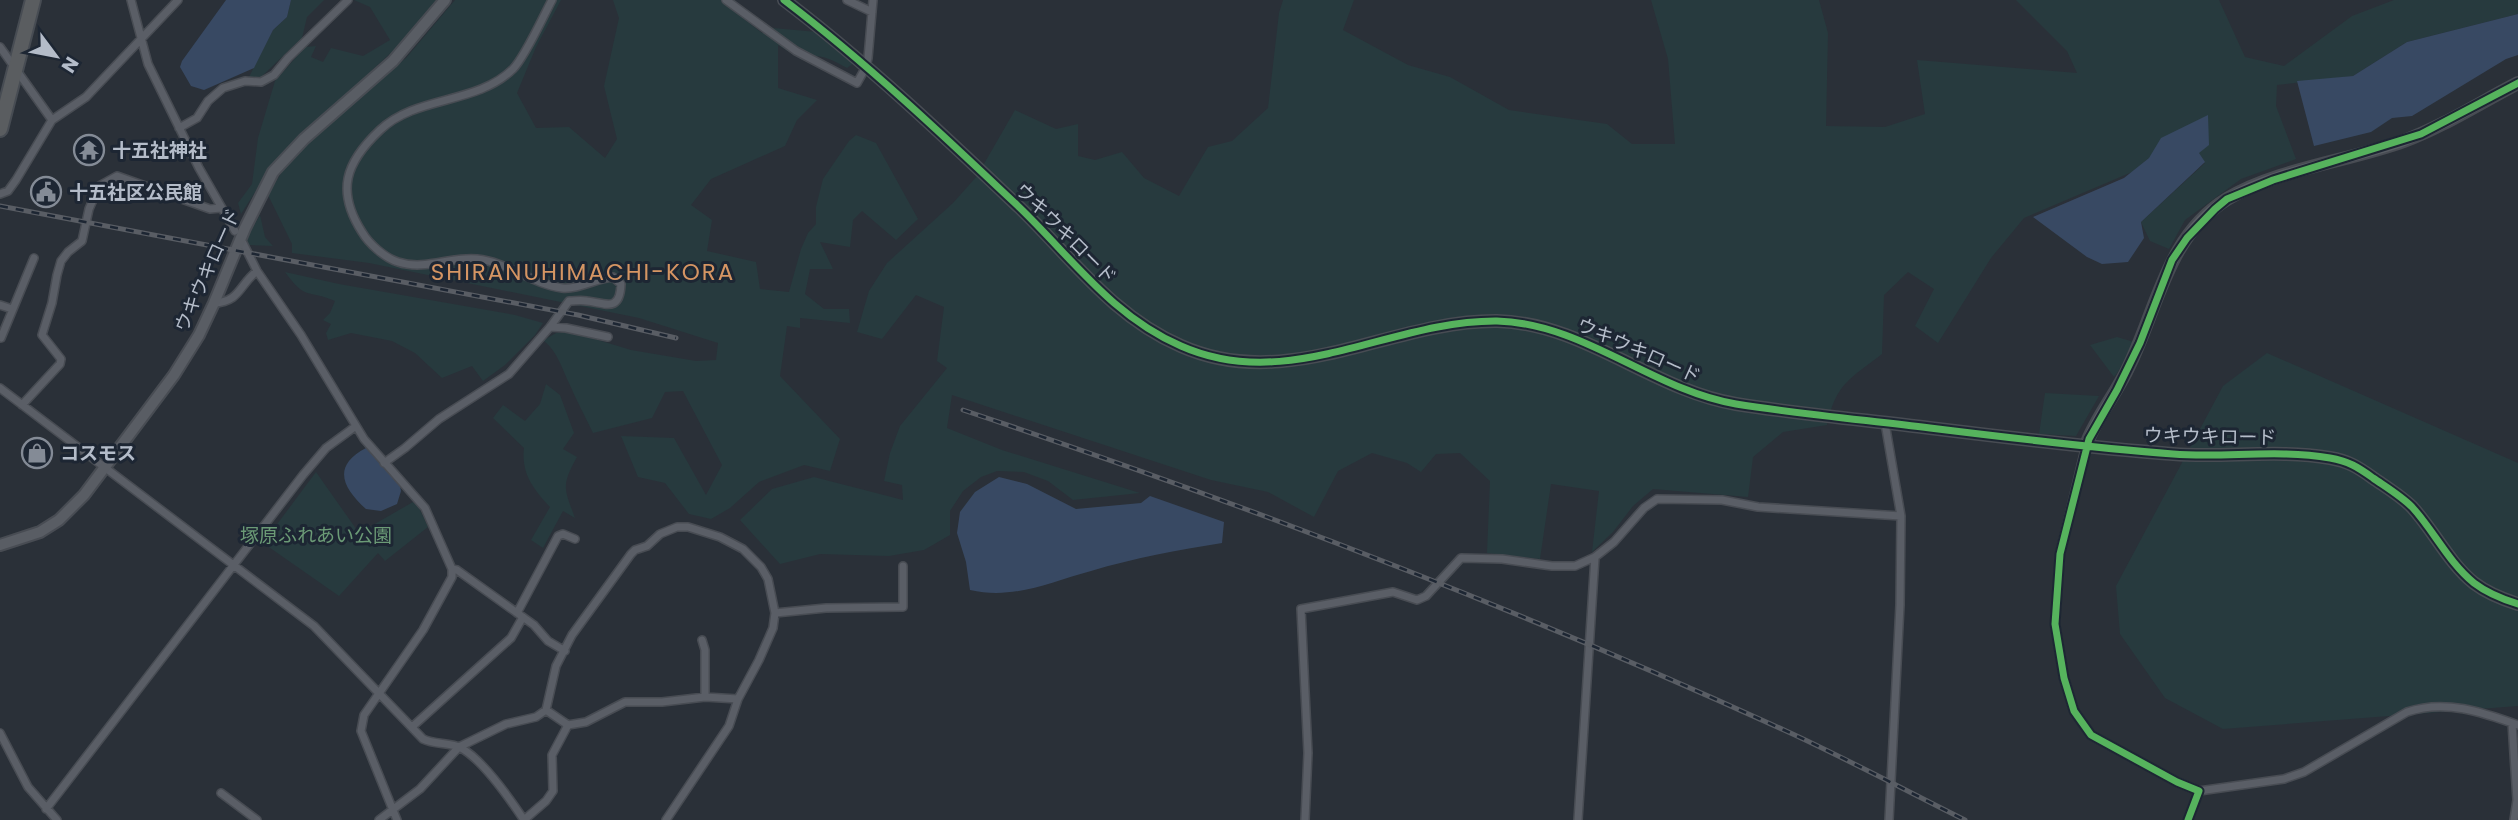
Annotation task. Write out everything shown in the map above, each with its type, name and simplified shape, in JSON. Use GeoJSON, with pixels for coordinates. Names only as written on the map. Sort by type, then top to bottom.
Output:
{"type":"FeatureCollection","features":[{"type":"Feature","properties":{"kind":"highway"},"geometry":{"type":"LineString","coordinates":[[0,129],[33,0]]}},
{"type":"Feature","properties":{"kind":"street"},"geometry":{"type":"LineString","coordinates":[[131,0],[148,64],[220,208],[235,230]]}},
{"type":"Feature","properties":{"kind":"street"},"geometry":{"type":"LineString","coordinates":[[0,194],[8,191],[16,180],[52,120],[82,101],[178,0]]}},
{"type":"Feature","properties":{"kind":"street"},"geometry":{"type":"LineString","coordinates":[[179,128],[197,118],[208,101],[223,88],[245,80],[261,82],[274,75],[348,0]]}},
{"type":"Feature","properties":{"kind":"street","name":"ウキウキロード"},"geometry":{"type":"LineString","coordinates":[[0,545],[40,532],[59,520],[85,495],[174,375],[199,335],[244,228],[278,166],[304,139],[393,61],[445,0]]}},
{"type":"Feature","properties":{"kind":"street"},"geometry":{"type":"LineString","coordinates":[[384,463],[439,419],[509,374],[569,301],[586,301],[604,306],[615,302],[621,294],[621,284],[613,277],[564,289],[477,258],[416,266],[396,262],[365,237],[355,221],[346,197],[351,167],[366,144],[382,127],[408,110],[481,89],[513,69],[552,0]]}},
{"type":"Feature","properties":{"kind":"street"},"geometry":{"type":"LineString","coordinates":[[726,0],[796,51],[858,83],[866,67],[873,0]]}},
{"type":"Feature","properties":{"kind":"street","name":"ウキウキロード"},"geometry":{"type":"LineString","coordinates":[[784,0],[866,67],[1020,208],[1119,310],[1152,332],[1191,350],[1235,360],[1271,363],[1313,358],[1466,323],[1498,321],[1524,324],[1567,336],[1677,387],[1716,400],[2179,455],[2280,453],[2353,463],[2411,506],[2472,582],[2502,599],[2518,604]]}},
{"type":"Feature","properties":{"kind":"street"},"geometry":{"type":"LineString","coordinates":[[847,0],[872,12]]}},
{"type":"Feature","properties":{"kind":"street"},"geometry":{"type":"LineString","coordinates":[[0,47],[52,120]]}},
{"type":"Feature","properties":{"kind":"street"},"geometry":{"type":"LineString","coordinates":[[2514,820],[2517,800],[2515,724],[2464,708],[2435,706],[2407,712],[2304,772],[2284,779],[2199,791],[2177,782],[2091,735],[2074,711],[2064,678],[2055,624],[2060,554],[2086,445],[2140,343],[2172,260],[2186,238],[2215,209],[2238,194],[2273,180],[2421,134],[2518,83]]}},
{"type":"Feature","properties":{"kind":"street"},"geometry":{"type":"LineString","coordinates":[[22,405],[60,364],[61,359],[42,335],[43,329],[61,261],[82,240],[89,209],[99,186],[117,176],[210,209],[220,208]]}},
{"type":"Feature","properties":{"kind":"street"},"geometry":{"type":"LineString","coordinates":[[243,243],[257,271],[301,335],[356,426],[384,463],[425,508],[452,569],[452,577],[440,600],[380,695],[364,715],[361,731],[397,820]]}},
{"type":"Feature","properties":{"kind":"street"},"geometry":{"type":"LineString","coordinates":[[1,338],[34,258]]}},
{"type":"Feature","properties":{"kind":"street"},"geometry":{"type":"LineString","coordinates":[[214,303],[234,299],[248,278],[257,271]]}},
{"type":"Feature","properties":{"kind":"street"},"geometry":{"type":"LineString","coordinates":[[0,305],[12,309]]}},
{"type":"Feature","properties":{"kind":"street"},"geometry":{"type":"LineString","coordinates":[[550,327],[608,337]]}},
{"type":"Feature","properties":{"kind":"street"},"geometry":{"type":"LineString","coordinates":[[0,388],[314,626],[423,739],[459,747],[488,774],[524,820],[554,791],[552,755],[568,725]]}},
{"type":"Feature","properties":{"kind":"street"},"geometry":{"type":"LineString","coordinates":[[1885,422],[1901,516],[1900,605],[1889,820]]}},
{"type":"Feature","properties":{"kind":"street"},"geometry":{"type":"LineString","coordinates":[[46,809],[315,461],[356,426]]}},
{"type":"Feature","properties":{"kind":"street"},"geometry":{"type":"LineString","coordinates":[[1305,820],[1308,752],[1301,610],[1393,592],[1417,600],[1426,596],[1461,558],[1575,566],[1595,557],[1614,542],[1644,508],[1657,499],[1722,500],[1758,507],[1901,516]]}},
{"type":"Feature","properties":{"kind":"street"},"geometry":{"type":"LineString","coordinates":[[379,820],[425,784],[459,747],[506,724],[536,717],[546,710],[556,666],[582,621],[635,550],[647,546],[666,531],[677,527],[707,532],[743,549],[761,567],[768,579],[775,613],[773,628],[738,699],[729,726],[666,820]]}},
{"type":"Feature","properties":{"kind":"street"},"geometry":{"type":"LineString","coordinates":[[412,727],[511,638],[554,541],[563,534],[575,539]]}},
{"type":"Feature","properties":{"kind":"street"},"geometry":{"type":"LineString","coordinates":[[1578,820],[1595,557]]}},
{"type":"Feature","properties":{"kind":"street"},"geometry":{"type":"LineString","coordinates":[[775,613],[826,608],[903,607],[903,566]]}},
{"type":"Feature","properties":{"kind":"street"},"geometry":{"type":"LineString","coordinates":[[452,569],[534,625],[548,641],[565,652]]}},
{"type":"Feature","properties":{"kind":"street"},"geometry":{"type":"LineString","coordinates":[[702,640],[705,650],[705,697]]}},
{"type":"Feature","properties":{"kind":"street"},"geometry":{"type":"LineString","coordinates":[[546,710],[568,725],[586,722],[625,702],[662,702],[705,697],[738,699]]}},
{"type":"Feature","properties":{"kind":"street"},"geometry":{"type":"LineString","coordinates":[[0,733],[28,787],[57,820]]}},
{"type":"Feature","properties":{"kind":"street"},"geometry":{"type":"LineString","coordinates":[[2188,820],[2199,791]]}},
{"type":"Feature","properties":{"kind":"street"},"geometry":{"type":"LineString","coordinates":[[221,793],[257,820]]}},
{"type":"Feature","properties":{"kind":"green space"},"geometry":{"type":"Polygon","coordinates":[[[291,0],[324,0],[307,17],[302,38],[261,77],[249,77],[273,30],[287,17],[291,0]]]}},
{"type":"Feature","properties":{"kind":"green space"},"geometry":{"type":"Polygon","coordinates":[[[354,0],[436,0],[395,49],[368,74],[371,87],[406,58],[455,0],[561,0],[536,47],[517,93],[536,128],[569,127],[605,158],[617,139],[604,86],[619,18],[613,0],[731,0],[729,7],[762,33],[773,28],[817,32],[855,62],[847,68],[819,56],[802,60],[778,45],[778,88],[817,100],[797,120],[785,146],[711,179],[691,205],[712,220],[707,251],[756,262],[760,289],[789,292],[801,249],[808,233],[816,224],[816,207],[823,179],[856,135],[876,143],[918,219],[896,240],[862,211],[853,220],[850,247],[820,242],[833,269],[810,269],[805,294],[824,309],[849,309],[850,323],[800,318],[800,328],[787,326],[780,376],[840,439],[830,471],[804,465],[759,482],[730,508],[711,519],[689,514],[665,483],[638,477],[621,436],[674,438],[706,495],[722,465],[683,391],[665,392],[652,418],[593,433],[556,356],[548,344],[535,335],[544,340],[556,333],[572,332],[631,350],[696,361],[716,360],[718,343],[639,318],[369,263],[292,253],[292,244],[268,195],[307,130],[277,158],[241,214],[238,203],[252,184],[258,138],[275,81],[305,47],[316,46],[311,57],[323,62],[331,48],[363,56],[390,40],[370,7],[354,0]]]}},
{"type":"Feature","properties":{"kind":"green space"},"geometry":{"type":"Polygon","coordinates":[[[1283,0],[1354,0],[1343,30],[1408,65],[1450,77],[1509,110],[1607,124],[1632,144],[1675,144],[1668,59],[1651,0],[1819,0],[1828,33],[1826,126],[1885,127],[1925,114],[1917,60],[2077,73],[2067,51],[2016,0],[2219,0],[2245,57],[2284,66],[2352,16],[2394,0],[2518,0],[2518,14],[2407,42],[2353,76],[2277,85],[2276,106],[2296,159],[2241,179],[2185,220],[2169,249],[2150,241],[2141,222],[2205,163],[2154,154],[2132,172],[2024,218],[1991,258],[1938,343],[1915,326],[1934,289],[1908,272],[1884,295],[1882,354],[1846,383],[1835,400],[1827,425],[1783,432],[1753,457],[1748,497],[1653,489],[1633,506],[1613,532],[1592,552],[1599,491],[1551,484],[1540,559],[1487,553],[1490,481],[1460,453],[1436,454],[1421,472],[1407,463],[1372,453],[1338,471],[1314,517],[1268,492],[1211,480],[952,395],[947,428],[1002,450],[1140,493],[1073,500],[1048,481],[1024,472],[997,471],[981,477],[963,491],[950,511],[950,535],[924,550],[889,556],[820,554],[780,564],[740,520],[772,489],[814,477],[903,500],[902,485],[884,481],[900,426],[947,368],[937,361],[944,307],[916,295],[882,339],[857,332],[869,291],[887,263],[953,203],[977,176],[1015,110],[1056,129],[1078,124],[1078,156],[1095,160],[1122,152],[1144,178],[1179,196],[1208,147],[1232,141],[1268,108],[1279,13],[1283,0]]]}},
{"type":"Feature","properties":{"kind":"green space"},"geometry":{"type":"Polygon","coordinates":[[[260,215],[265,237],[273,246],[249,245],[246,239],[260,215]]]}},
{"type":"Feature","properties":{"kind":"green space"},"geometry":{"type":"Polygon","coordinates":[[[285,272],[515,315],[543,323],[535,335],[505,365],[483,381],[472,366],[442,378],[415,353],[392,341],[351,333],[328,340],[326,333],[331,324],[323,320],[330,313],[335,301],[303,291],[285,272]]]}},
{"type":"Feature","properties":{"kind":"green space"},"geometry":{"type":"Polygon","coordinates":[[[2117,337],[2134,342],[2114,377],[2090,345],[2117,337]]]}},
{"type":"Feature","properties":{"kind":"green space"},"geometry":{"type":"Polygon","coordinates":[[[2267,353],[2518,463],[2518,706],[2223,729],[2165,698],[2120,634],[2116,586],[2223,386],[2267,353]]]}},
{"type":"Feature","properties":{"kind":"green space"},"geometry":{"type":"Polygon","coordinates":[[[546,384],[560,395],[574,433],[563,449],[577,457],[566,481],[568,500],[575,518],[563,511],[543,548],[531,540],[550,507],[538,494],[526,473],[524,448],[493,418],[503,405],[525,421],[540,404],[546,384]]]}},
{"type":"Feature","properties":{"kind":"green space"},"geometry":{"type":"Polygon","coordinates":[[[2045,393],[2099,396],[2076,436],[2039,434],[2045,393]]]}},
{"type":"Feature","properties":{"kind":"green space","name":"塚原ふれあい公園"},"geometry":{"type":"Polygon","coordinates":[[[316,472],[359,533],[413,502],[428,527],[385,561],[378,553],[339,596],[263,543],[316,472]]]}},
{"type":"Feature","properties":{"kind":"water"},"geometry":{"type":"Polygon","coordinates":[[[226,0],[291,0],[287,17],[273,30],[254,68],[204,90],[191,86],[180,67],[182,61],[226,0]]]}},
{"type":"Feature","properties":{"kind":"water"},"geometry":{"type":"Polygon","coordinates":[[[2518,14],[2518,55],[2506,59],[2412,116],[2392,118],[2371,132],[2314,146],[2297,81],[2353,76],[2407,42],[2518,14]]]}},
{"type":"Feature","properties":{"kind":"water"},"geometry":{"type":"Polygon","coordinates":[[[2208,115],[2209,145],[2199,153],[2205,162],[2141,222],[2144,238],[2128,262],[2102,264],[2087,257],[2033,217],[2124,178],[2149,158],[2161,138],[2208,115]]]}},
{"type":"Feature","properties":{"kind":"water"},"geometry":{"type":"Polygon","coordinates":[[[366,448],[400,486],[397,504],[381,511],[366,509],[351,493],[344,477],[348,462],[366,448]]]}},
{"type":"Feature","properties":{"kind":"water"},"geometry":{"type":"Polygon","coordinates":[[[999,477],[1027,484],[1076,509],[1141,503],[1150,496],[1224,522],[1222,543],[1140,558],[1017,591],[986,593],[970,590],[966,562],[957,533],[960,512],[975,492],[999,477]]]}},
{"type":"Feature","properties":{"kind":"railway"},"geometry":{"type":"LineString","coordinates":[[0,206],[578,315],[676,338]]}},
{"type":"Feature","properties":{"kind":"railway"},"geometry":{"type":"LineString","coordinates":[[963,410],[1275,520],[1480,600],[1784,730],[1965,820]]}},
{"type":"Feature","properties":{"kind":"cycle path"},"geometry":{"type":"LineString","coordinates":[[784,0],[875,74],[934,127],[1019,207],[1113,302],[1156,334],[1181,346],[1221,359],[1261,362],[1300,359],[1418,331],[1497,321],[1529,325],[1559,333],[1589,344],[1675,385],[1736,404],[2112,449],[2193,455],[2290,454],[2330,458],[2358,468],[2403,499],[2420,516],[2465,575],[2489,593],[2518,604]]}},
{"type":"Feature","properties":{"kind":"cycle path"},"geometry":{"type":"LineString","coordinates":[[2188,820],[2199,791],[2177,782],[2091,735],[2074,711],[2064,678],[2055,624],[2060,554],[2089,439],[2140,343],[2172,260],[2187,238],[2227,199],[2273,180],[2421,134],[2518,83]]}},
{"type":"Feature","properties":{"kind":"place","name":"十五社神社"},"geometry":{"type":"Point","coordinates":[89,150]}},
{"type":"Feature","properties":{"kind":"place","name":"十五社区公民館"},"geometry":{"type":"Point","coordinates":[46,192]}},
{"type":"Feature","properties":{"kind":"place","name":"コスモス"},"geometry":{"type":"Point","coordinates":[37,453]}},
{"type":"Feature","properties":{"kind":"district","name":"SHIRANUHIMACHI-KORA"},"geometry":{"type":"Point","coordinates":[583,272]}}]}
